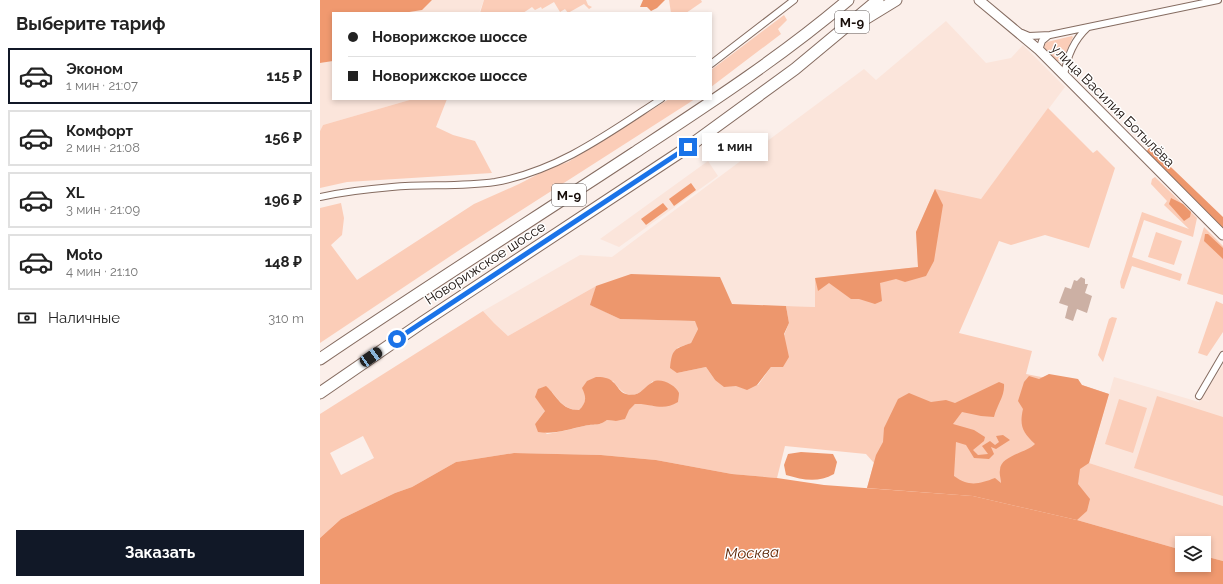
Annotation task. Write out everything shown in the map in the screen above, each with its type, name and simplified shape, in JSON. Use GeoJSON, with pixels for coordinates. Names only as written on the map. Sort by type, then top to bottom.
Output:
{"type":"FeatureCollection","features":[{"type":"Feature","properties":{"kind":"highway"},"geometry":{"type":"LineString","coordinates":[[815,26],[838,0]]}},
{"type":"Feature","properties":{"kind":"highway","name":"Новорижское шоссе"},"geometry":{"type":"LineString","coordinates":[[320,359],[409,298],[678,124],[766,64],[848,0]]}},
{"type":"Feature","properties":{"kind":"highway"},"geometry":{"type":"LineString","coordinates":[[829,42],[896,0]]}},
{"type":"Feature","properties":{"kind":"highway","name":"Новорижское шоссе"},"geometry":{"type":"LineString","coordinates":[[320,393],[423,322],[688,147],[795,69],[877,1]]}},
{"type":"Feature","properties":{"kind":"street"},"geometry":{"type":"LineString","coordinates":[[712,63],[794,0]]}},
{"type":"Feature","properties":{"kind":"street","name":"улица Василия Ботылёва"},"geometry":{"type":"LineString","coordinates":[[980,0],[1020,32],[1039,50],[1223,234]]}},
{"type":"Feature","properties":{"kind":"street"},"geometry":{"type":"LineString","coordinates":[[1020,32],[1029,36],[1050,35],[1218,0]]}},
{"type":"Feature","properties":{"kind":"street"},"geometry":{"type":"LineString","coordinates":[[1064,75],[1069,53],[1080,34],[1086,28]]}},
{"type":"Feature","properties":{"kind":"street"},"geometry":{"type":"LineString","coordinates":[[1039,50],[1042,41],[1050,35]]}},
{"type":"Feature","properties":{"kind":"street"},"geometry":{"type":"LineString","coordinates":[[320,198],[338,193],[392,187],[477,184],[522,175],[546,168],[571,156],[659,100]]}},
{"type":"Feature","properties":{"kind":"street"},"geometry":{"type":"LineString","coordinates":[[1199,396],[1223,355]]}},
{"type":"Feature","properties":{"kind":"shaded area"},"geometry":{"type":"Polygon","coordinates":[[[432,0],[484,0],[479,12],[409,12],[422,10],[432,0]]]}},
{"type":"Feature","properties":{"kind":"shaded area"},"geometry":{"type":"Polygon","coordinates":[[[484,0],[586,0],[588,5],[592,7],[589,9],[584,4],[570,12],[567,12],[565,9],[560,12],[554,2],[542,9],[541,7],[535,10],[532,7],[524,12],[480,12],[484,0]]]}},
{"type":"Feature","properties":{"kind":"shaded area"},"geometry":{"type":"Polygon","coordinates":[[[643,0],[665,0],[657,8],[651,11],[647,7],[640,7],[643,0]]]}},
{"type":"Feature","properties":{"kind":"shaded area"},"geometry":{"type":"Polygon","coordinates":[[[669,0],[701,0],[702,2],[687,12],[671,12],[669,0]]]}},
{"type":"Feature","properties":{"kind":"shaded area"},"geometry":{"type":"Polygon","coordinates":[[[784,15],[787,20],[778,29],[781,34],[712,86],[712,69],[784,15]]]}},
{"type":"Feature","properties":{"kind":"shaded area"},"geometry":{"type":"Polygon","coordinates":[[[946,21],[986,63],[1011,58],[1023,45],[1065,87],[981,199],[916,232],[918,267],[815,278],[815,307],[732,304],[596,286],[508,336],[483,311],[580,255],[612,257],[864,69],[876,80],[946,21]]]}},
{"type":"Feature","properties":{"kind":"shaded area"},"geometry":{"type":"Polygon","coordinates":[[[1073,37],[1062,61],[1056,61],[1045,49],[1044,45],[1047,42],[1073,37]]]}},
{"type":"Feature","properties":{"kind":"shaded area"},"geometry":{"type":"Polygon","coordinates":[[[332,61],[332,100],[410,100],[323,125],[320,131],[320,63],[332,61]]]}},
{"type":"Feature","properties":{"kind":"shaded area"},"geometry":{"type":"Polygon","coordinates":[[[410,100],[447,100],[436,127],[453,135],[475,141],[492,173],[347,182],[320,188],[320,131],[323,125],[410,100]]]}},
{"type":"Feature","properties":{"kind":"shaded area"},"geometry":{"type":"Polygon","coordinates":[[[667,100],[693,100],[461,249],[320,343],[320,208],[341,203],[344,218],[342,235],[331,245],[357,280],[474,204],[548,169],[568,162],[667,100]]]}},
{"type":"Feature","properties":{"kind":"shaded area"},"geometry":{"type":"Polygon","coordinates":[[[1048,108],[1093,153],[1097,150],[1115,168],[1089,248],[1045,235],[1011,245],[999,241],[959,333],[1032,351],[1026,374],[1082,385],[1109,394],[1089,463],[1223,506],[1223,561],[1211,558],[1211,536],[1175,536],[1175,548],[1077,520],[973,496],[867,488],[874,463],[866,454],[785,446],[777,478],[732,474],[656,460],[601,455],[514,453],[456,462],[412,487],[395,493],[341,519],[320,538],[320,414],[483,311],[508,336],[596,286],[591,305],[620,319],[696,321],[698,329],[691,343],[677,348],[677,373],[706,367],[715,380],[736,386],[758,385],[771,367],[789,323],[786,306],[815,307],[815,278],[918,267],[916,232],[935,189],[981,199],[1048,108]],[[613,381],[586,397],[584,405],[579,410],[566,407],[552,392],[545,411],[535,424],[547,434],[598,424],[607,420],[616,421],[635,404],[644,403],[653,406],[653,381],[642,391],[633,395],[623,392],[613,381]],[[363,436],[330,453],[341,475],[374,458],[363,436]]]}},
{"type":"Feature","properties":{"kind":"shaded area"},"geometry":{"type":"Polygon","coordinates":[[[1150,147],[1223,217],[1223,229],[1146,152],[1150,147]]]}},
{"type":"Feature","properties":{"kind":"shaded area"},"geometry":{"type":"Polygon","coordinates":[[[708,161],[718,176],[619,247],[600,239],[708,161]]]}},
{"type":"Feature","properties":{"kind":"shaded area"},"geometry":{"type":"Polygon","coordinates":[[[1155,177],[1197,218],[1193,237],[1144,220],[1132,257],[1182,274],[1180,281],[1132,266],[1124,289],[1121,288],[1120,282],[1142,212],[1189,229],[1164,205],[1167,201],[1151,184],[1152,179],[1155,177]]]}},
{"type":"Feature","properties":{"kind":"shaded area"},"geometry":{"type":"Polygon","coordinates":[[[935,189],[943,205],[934,261],[926,276],[905,282],[896,279],[880,283],[882,301],[875,304],[859,299],[851,299],[829,283],[818,291],[815,278],[918,267],[916,232],[935,189]]]}},
{"type":"Feature","properties":{"kind":"shaded area"},"geometry":{"type":"Polygon","coordinates":[[[1171,198],[1183,204],[1191,212],[1190,217],[1184,221],[1169,204],[1171,198]]]}},
{"type":"Feature","properties":{"kind":"shaded area"},"geometry":{"type":"Polygon","coordinates":[[[1204,227],[1223,246],[1223,295],[1187,284],[1204,227]]]}},
{"type":"Feature","properties":{"kind":"shaded area"},"geometry":{"type":"Polygon","coordinates":[[[1156,232],[1182,241],[1174,265],[1148,257],[1156,232]]]}},
{"type":"Feature","properties":{"kind":"shaded area"},"geometry":{"type":"Polygon","coordinates":[[[1205,234],[1208,234],[1223,248],[1223,259],[1204,241],[1205,234]]]}},
{"type":"Feature","properties":{"kind":"shaded area"},"geometry":{"type":"Polygon","coordinates":[[[631,274],[720,277],[732,304],[786,306],[789,323],[784,334],[789,357],[783,367],[771,367],[757,385],[747,390],[736,386],[724,387],[715,380],[706,367],[677,373],[670,368],[673,353],[677,349],[691,343],[698,329],[695,321],[620,319],[590,305],[596,286],[631,274]]]}},
{"type":"Feature","properties":{"kind":"shaded area"},"geometry":{"type":"Polygon","coordinates":[[[1216,301],[1223,304],[1223,332],[1207,356],[1198,353],[1216,301]]]}},
{"type":"Feature","properties":{"kind":"shaded area"},"geometry":{"type":"Polygon","coordinates":[[[1112,317],[1117,318],[1103,362],[1098,355],[1109,319],[1112,317]]]}},
{"type":"Feature","properties":{"kind":"shaded area"},"geometry":{"type":"Polygon","coordinates":[[[1223,365],[1223,506],[1089,463],[1114,377],[1199,402],[1223,365]]]}},
{"type":"Feature","properties":{"kind":"shaded area"},"geometry":{"type":"Polygon","coordinates":[[[1049,374],[1078,379],[1082,385],[1109,394],[1089,463],[1080,469],[1078,484],[1090,499],[1087,511],[1077,520],[973,496],[867,488],[876,455],[883,442],[884,428],[898,399],[909,393],[931,402],[946,400],[955,403],[999,382],[1004,384],[1004,388],[994,417],[962,412],[953,424],[974,430],[985,437],[984,441],[973,450],[978,455],[988,454],[982,446],[990,441],[995,445],[999,442],[996,436],[1003,435],[1010,440],[996,449],[991,447],[994,454],[989,459],[974,458],[966,445],[956,442],[954,476],[964,482],[969,483],[979,483],[995,478],[1001,483],[1000,472],[1001,465],[1004,461],[1035,444],[1025,433],[1022,425],[1023,409],[1018,401],[1024,382],[1029,376],[1039,379],[1049,374]]]}},
{"type":"Feature","properties":{"kind":"shaded area"},"geometry":{"type":"Polygon","coordinates":[[[596,377],[609,379],[622,392],[631,395],[635,395],[656,381],[664,381],[675,387],[679,393],[678,402],[662,407],[635,404],[629,410],[625,419],[616,421],[607,420],[598,424],[556,432],[538,432],[535,424],[545,411],[535,397],[538,389],[546,386],[560,402],[568,408],[579,410],[585,400],[585,395],[582,388],[587,381],[596,377]]]}},
{"type":"Feature","properties":{"kind":"shaded area"},"geometry":{"type":"Polygon","coordinates":[[[1157,396],[1223,417],[1223,496],[1134,468],[1157,396]]]}},
{"type":"Feature","properties":{"kind":"shaded area"},"geometry":{"type":"Polygon","coordinates":[[[1119,399],[1147,408],[1133,453],[1105,444],[1119,399]]]}},
{"type":"Feature","properties":{"kind":"shaded area"},"geometry":{"type":"Polygon","coordinates":[[[801,452],[833,454],[837,462],[834,474],[816,480],[786,475],[784,465],[788,454],[801,452]]]}},
{"type":"Feature","properties":{"kind":"water"},"geometry":{"type":"Polygon","coordinates":[[[320,0],[432,0],[422,10],[409,12],[332,12],[332,61],[320,63],[320,0]]]}},
{"type":"Feature","properties":{"kind":"water"},"geometry":{"type":"Polygon","coordinates":[[[691,183],[696,190],[674,206],[669,199],[691,183]]]}},
{"type":"Feature","properties":{"kind":"water"},"geometry":{"type":"Polygon","coordinates":[[[663,203],[668,209],[646,225],[641,219],[663,203]]]}},
{"type":"Feature","properties":{"kind":"water","name":"Москва"},"geometry":{"type":"Polygon","coordinates":[[[514,453],[601,455],[656,460],[732,474],[777,478],[824,485],[973,496],[1077,520],[1175,548],[1175,572],[1211,572],[1211,558],[1223,561],[1223,584],[320,584],[320,538],[341,519],[395,493],[412,487],[456,462],[514,453]]]}},
{"type":"Feature","properties":{"kind":"building"},"geometry":{"type":"Polygon","coordinates":[[[1081,277],[1085,279],[1085,284],[1088,284],[1085,293],[1092,296],[1087,313],[1077,309],[1073,321],[1065,318],[1068,306],[1059,303],[1065,287],[1071,289],[1074,280],[1077,281],[1081,277]]]}},
{"type":"Feature","properties":{"kind":"route"},"geometry":{"type":"LineString","coordinates":[[397,339],[688,147]]}}]}
